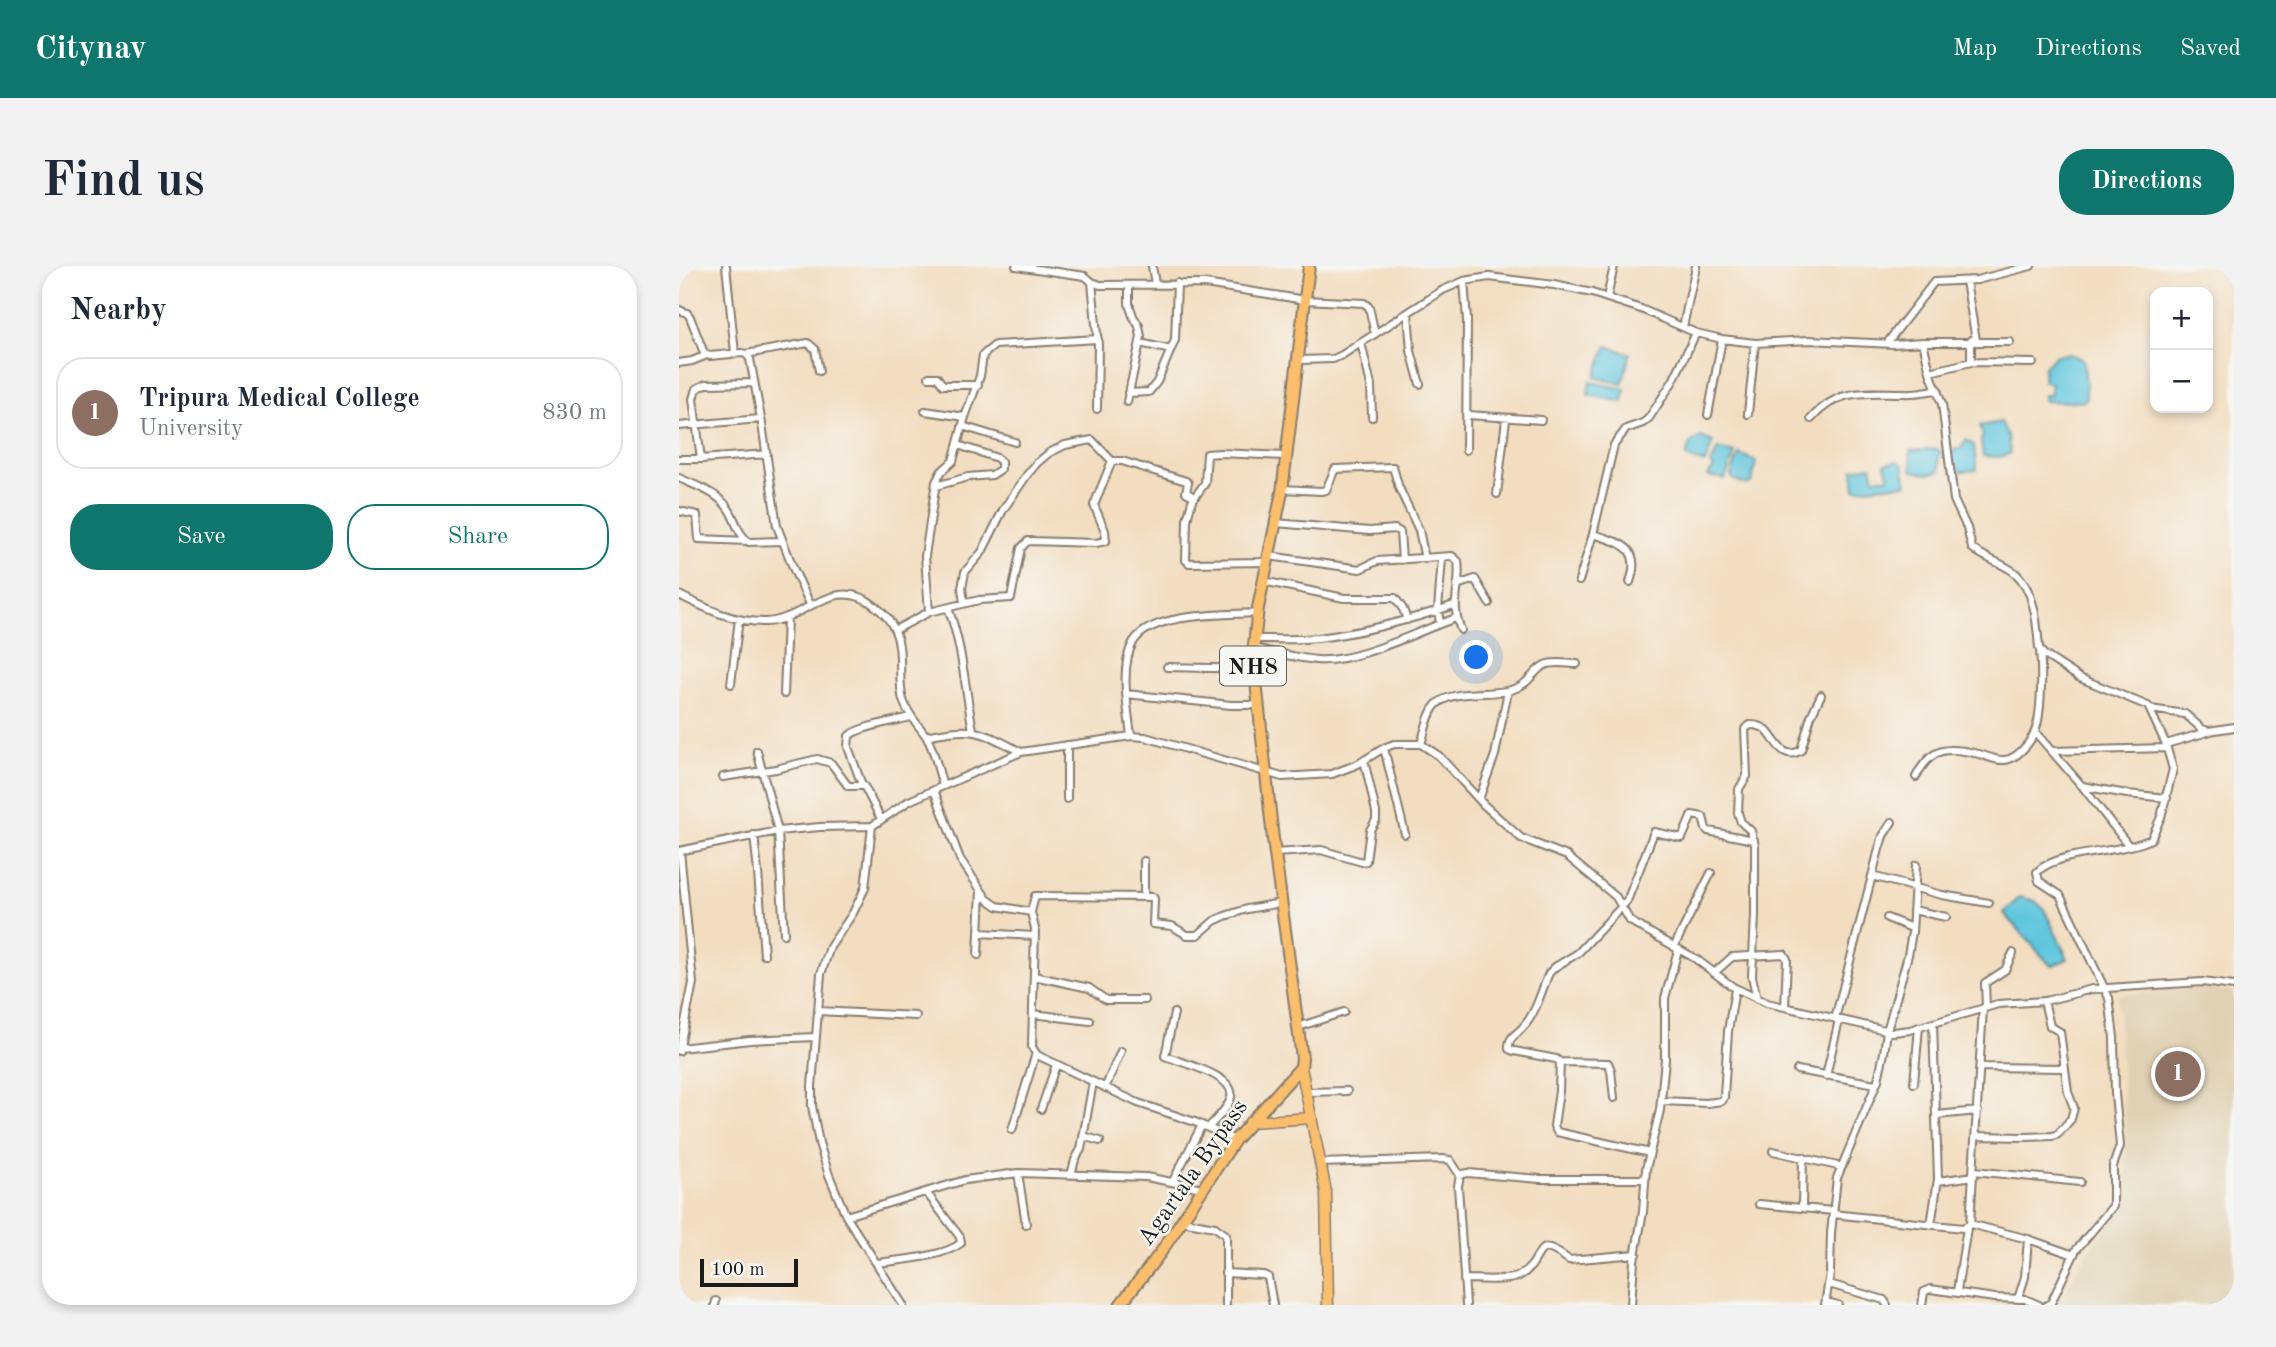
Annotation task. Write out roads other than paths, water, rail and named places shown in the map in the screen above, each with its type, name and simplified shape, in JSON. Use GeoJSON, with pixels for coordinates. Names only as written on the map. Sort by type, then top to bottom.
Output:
{"type":"FeatureCollection","features":[{"type":"Feature","properties":{"kind":"highway","name":"NH8"},"geometry":{"type":"LineString","coordinates":[[1301,1068],[1302,1058],[1257,705],[1253,644],[1282,489],[1309,266]]}},
{"type":"Feature","properties":{"kind":"highway","name":"Agartala Bypass"},"geometry":{"type":"LineString","coordinates":[[1120,1305],[1161,1252],[1235,1140],[1301,1068]]}},
{"type":"Feature","properties":{"kind":"main road"},"geometry":{"type":"LineString","coordinates":[[1301,1068],[1326,1192],[1328,1305]]}},
{"type":"Feature","properties":{"kind":"main road"},"geometry":{"type":"LineString","coordinates":[[1250,1122],[1313,1118]]}},
{"type":"Feature","properties":{"kind":"street"},"geometry":{"type":"LineString","coordinates":[[726,266],[734,354]]}},
{"type":"Feature","properties":{"kind":"street"},"geometry":{"type":"LineString","coordinates":[[1016,266],[1085,276],[1100,285],[1205,284],[1305,300],[1367,304],[1375,334]]}},
{"type":"Feature","properties":{"kind":"street"},"geometry":{"type":"LineString","coordinates":[[1152,266],[1154,284]]}},
{"type":"Feature","properties":{"kind":"street"},"geometry":{"type":"LineString","coordinates":[[1607,298],[1614,266]]}},
{"type":"Feature","properties":{"kind":"street"},"geometry":{"type":"LineString","coordinates":[[1683,327],[1696,266]]}},
{"type":"Feature","properties":{"kind":"street"},"geometry":{"type":"LineString","coordinates":[[1887,343],[1929,286],[1940,281],[1966,281],[2031,266]]}},
{"type":"Feature","properties":{"kind":"street"},"geometry":{"type":"LineString","coordinates":[[1299,360],[1333,359],[1443,290],[1464,281],[1502,277],[1554,285],[1607,298],[1641,309],[1696,333],[1722,339],[1755,343],[1809,340],[1887,343],[2010,341]]}},
{"type":"Feature","properties":{"kind":"street"},"geometry":{"type":"LineString","coordinates":[[1464,281],[1468,415],[1466,450]]}},
{"type":"Feature","properties":{"kind":"street"},"geometry":{"type":"LineString","coordinates":[[1966,281],[1973,340],[1971,362]]}},
{"type":"Feature","properties":{"kind":"street"},"geometry":{"type":"LineString","coordinates":[[1092,282],[1098,339],[1097,409]]}},
{"type":"Feature","properties":{"kind":"street"},"geometry":{"type":"LineString","coordinates":[[1128,393],[1152,390],[1171,350],[1176,330],[1177,283]]}},
{"type":"Feature","properties":{"kind":"street"},"geometry":{"type":"LineString","coordinates":[[1127,402],[1140,343],[1139,326],[1129,304],[1129,285]]}},
{"type":"Feature","properties":{"kind":"street"},"geometry":{"type":"LineString","coordinates":[[679,310],[690,317],[706,355]]}},
{"type":"Feature","properties":{"kind":"street"},"geometry":{"type":"LineString","coordinates":[[1408,313],[1411,351],[1420,384]]}},
{"type":"Feature","properties":{"kind":"street"},"geometry":{"type":"LineString","coordinates":[[1579,581],[1614,445],[1626,429],[1643,423],[1656,408],[1673,381],[1696,333]]}},
{"type":"Feature","properties":{"kind":"street"},"geometry":{"type":"LineString","coordinates":[[929,612],[925,556],[936,486],[938,477],[954,461],[965,417],[978,385],[983,355],[995,345],[1098,339]]}},
{"type":"Feature","properties":{"kind":"street"},"geometry":{"type":"LineString","coordinates":[[1708,415],[1722,339]]}},
{"type":"Feature","properties":{"kind":"street"},"geometry":{"type":"LineString","coordinates":[[1916,777],[1924,761],[1941,751],[1976,753],[1999,760],[2008,760],[2015,756],[2035,732],[2039,702],[2040,651],[2031,599],[2025,585],[2015,573],[1978,553],[1970,544],[1967,528],[1955,500],[1942,404],[1923,342]]}},
{"type":"Feature","properties":{"kind":"street"},"geometry":{"type":"LineString","coordinates":[[679,363],[706,355],[746,354],[808,343],[815,349],[819,371]]}},
{"type":"Feature","properties":{"kind":"street"},"geometry":{"type":"LineString","coordinates":[[1140,343],[1171,350]]}},
{"type":"Feature","properties":{"kind":"street"},"geometry":{"type":"LineString","coordinates":[[1361,343],[1371,385],[1372,417]]}},
{"type":"Feature","properties":{"kind":"street"},"geometry":{"type":"LineString","coordinates":[[1748,414],[1755,343]]}},
{"type":"Feature","properties":{"kind":"street"},"geometry":{"type":"LineString","coordinates":[[746,354],[751,364],[777,526],[810,604]]}},
{"type":"Feature","properties":{"kind":"street"},"geometry":{"type":"LineString","coordinates":[[1930,372],[1971,362],[2033,363]]}},
{"type":"Feature","properties":{"kind":"street"},"geometry":{"type":"LineString","coordinates":[[929,377],[937,377],[943,385],[978,385]]}},
{"type":"Feature","properties":{"kind":"street"},"geometry":{"type":"LineString","coordinates":[[701,459],[693,399],[696,389],[706,384],[754,383]]}},
{"type":"Feature","properties":{"kind":"street"},"geometry":{"type":"LineString","coordinates":[[1811,419],[1822,406],[1841,397],[1872,391],[1901,394],[1938,390]]}},
{"type":"Feature","properties":{"kind":"street"},"geometry":{"type":"LineString","coordinates":[[925,411],[965,417]]}},
{"type":"Feature","properties":{"kind":"street"},"geometry":{"type":"LineString","coordinates":[[1468,415],[1541,420]]}},
{"type":"Feature","properties":{"kind":"street"},"geometry":{"type":"LineString","coordinates":[[679,426],[760,419]]}},
{"type":"Feature","properties":{"kind":"street"},"geometry":{"type":"LineString","coordinates":[[1497,494],[1506,419]]}},
{"type":"Feature","properties":{"kind":"street"},"geometry":{"type":"LineString","coordinates":[[963,426],[1015,442]]}},
{"type":"Feature","properties":{"kind":"street"},"geometry":{"type":"LineString","coordinates":[[964,603],[962,588],[965,572],[982,552],[1003,510],[1037,463],[1065,445],[1092,440],[1112,461],[1122,461],[1186,481],[1186,492],[1194,497]]}},
{"type":"Feature","properties":{"kind":"street"},"geometry":{"type":"LineString","coordinates":[[936,486],[968,477],[992,475],[1002,469],[1001,461],[997,458],[958,445]]}},
{"type":"Feature","properties":{"kind":"street"},"geometry":{"type":"LineString","coordinates":[[679,459],[767,454]]}},
{"type":"Feature","properties":{"kind":"street"},"geometry":{"type":"LineString","coordinates":[[1286,456],[1207,454],[1205,483],[1190,507],[1186,531],[1187,562],[1268,559],[1360,569],[1377,561],[1452,556],[1458,561],[1454,605],[1461,630]]}},
{"type":"Feature","properties":{"kind":"street"},"geometry":{"type":"LineString","coordinates":[[895,630],[929,612],[964,603],[1011,598],[1021,548],[1028,541],[1106,541],[1105,531],[1094,505],[1112,461]]}},
{"type":"Feature","properties":{"kind":"street"},"geometry":{"type":"LineString","coordinates":[[1282,489],[1321,491],[1326,490],[1333,472],[1340,468],[1393,467],[1399,488],[1419,530],[1425,559]]}},
{"type":"Feature","properties":{"kind":"street"},"geometry":{"type":"LineString","coordinates":[[679,478],[719,498],[730,510],[747,541]]}},
{"type":"Feature","properties":{"kind":"street"},"geometry":{"type":"LineString","coordinates":[[679,512],[697,515],[697,536],[701,540],[753,543],[782,541]]}},
{"type":"Feature","properties":{"kind":"street"},"geometry":{"type":"LineString","coordinates":[[1276,523],[1370,531],[1395,529],[1400,532],[1402,560]]}},
{"type":"Feature","properties":{"kind":"street"},"geometry":{"type":"LineString","coordinates":[[1593,534],[1620,543],[1630,552],[1635,569],[1630,582]]}},
{"type":"Feature","properties":{"kind":"street"},"geometry":{"type":"LineString","coordinates":[[1440,624],[1438,610],[1442,558]]}},
{"type":"Feature","properties":{"kind":"street"},"geometry":{"type":"LineString","coordinates":[[1457,585],[1475,579],[1489,603]]}},
{"type":"Feature","properties":{"kind":"street"},"geometry":{"type":"LineString","coordinates":[[1263,581],[1344,598],[1395,598],[1407,620]]}},
{"type":"Feature","properties":{"kind":"street"},"geometry":{"type":"LineString","coordinates":[[679,595],[717,614],[766,622],[787,618],[810,604],[831,596],[862,598],[885,615],[895,630],[899,647],[901,686],[910,717],[926,736],[943,786]]}},
{"type":"Feature","properties":{"kind":"street"},"geometry":{"type":"LineString","coordinates":[[1253,644],[1356,632],[1454,605]]}},
{"type":"Feature","properties":{"kind":"street"},"geometry":{"type":"LineString","coordinates":[[948,608],[957,633],[973,730]]}},
{"type":"Feature","properties":{"kind":"street"},"geometry":{"type":"LineString","coordinates":[[1131,736],[1126,672],[1134,641],[1142,632],[1166,621],[1257,613]]}},
{"type":"Feature","properties":{"kind":"street"},"geometry":{"type":"LineString","coordinates":[[784,694],[787,618]]}},
{"type":"Feature","properties":{"kind":"street"},"geometry":{"type":"LineString","coordinates":[[1253,644],[1318,660],[1338,659],[1456,618]]}},
{"type":"Feature","properties":{"kind":"street"},"geometry":{"type":"LineString","coordinates":[[731,684],[739,619]]}},
{"type":"Feature","properties":{"kind":"street"},"geometry":{"type":"LineString","coordinates":[[2040,651],[2080,678],[2143,702],[2150,709],[2173,769],[2167,798],[2151,839],[2048,864],[2037,872],[2039,881],[2060,895],[2105,988],[2114,1037],[2115,1094],[2120,1146],[2113,1166],[2113,1206],[2074,1255],[2051,1303],[2047,1305]]}},
{"type":"Feature","properties":{"kind":"street"},"geometry":{"type":"LineString","coordinates":[[1422,744],[1433,710],[1443,700],[1456,696],[1509,691],[1524,685],[1542,666],[1577,664]]}},
{"type":"Feature","properties":{"kind":"street"},"geometry":{"type":"LineString","coordinates":[[1167,667],[1253,669]]}},
{"type":"Feature","properties":{"kind":"street"},"geometry":{"type":"LineString","coordinates":[[1479,799],[1495,755],[1509,691]]}},
{"type":"Feature","properties":{"kind":"street"},"geometry":{"type":"LineString","coordinates":[[1126,694],[1231,705],[1257,705]]}},
{"type":"Feature","properties":{"kind":"street"},"geometry":{"type":"LineString","coordinates":[[1757,999],[1752,976],[1754,840],[1751,831],[1739,819],[1738,813],[1739,789],[1747,776],[1745,729],[1750,724],[1766,729],[1780,749],[1798,753],[1821,695]]}},
{"type":"Feature","properties":{"kind":"street"},"geometry":{"type":"LineString","coordinates":[[2150,709],[2185,714],[2202,729],[2213,731]]}},
{"type":"Feature","properties":{"kind":"street"},"geometry":{"type":"LineString","coordinates":[[881,819],[862,785],[848,747],[849,736],[857,729],[910,717]]}},
{"type":"Feature","properties":{"kind":"street"},"geometry":{"type":"LineString","coordinates":[[2052,751],[2166,746],[2213,731],[2229,729]]}},
{"type":"Feature","properties":{"kind":"street"},"geometry":{"type":"LineString","coordinates":[[926,736],[973,730],[1021,752]]}},
{"type":"Feature","properties":{"kind":"street"},"geometry":{"type":"LineString","coordinates":[[2035,732],[2129,846]]}},
{"type":"Feature","properties":{"kind":"street"},"geometry":{"type":"LineString","coordinates":[[815,1037],[750,1040],[679,1049],[694,983],[680,851],[778,831],[871,826],[895,809],[1021,752],[1131,736],[1145,737],[1282,777],[1321,776],[1344,770],[1394,744],[1422,744],[1439,757],[1521,838],[1567,856],[1612,892],[1630,921],[1696,959],[1735,989],[1785,1007],[1887,1031],[1919,1027],[1998,1004],[2044,1001],[2092,989],[2202,982],[2234,986]]}},
{"type":"Feature","properties":{"kind":"street"},"geometry":{"type":"LineString","coordinates":[[1067,745],[1067,799]]}},
{"type":"Feature","properties":{"kind":"street"},"geometry":{"type":"LineString","coordinates":[[1384,748],[1405,834]]}},
{"type":"Feature","properties":{"kind":"street"},"geometry":{"type":"LineString","coordinates":[[757,751],[778,831],[784,934]]}},
{"type":"Feature","properties":{"kind":"street"},"geometry":{"type":"LineString","coordinates":[[723,776],[776,769],[817,759],[831,763],[848,786],[862,785]]}},
{"type":"Feature","properties":{"kind":"street"},"geometry":{"type":"LineString","coordinates":[[1275,853],[1321,850],[1366,861],[1370,830],[1376,820],[1376,812],[1364,760]]}},
{"type":"Feature","properties":{"kind":"street"},"geometry":{"type":"LineString","coordinates":[[2082,786],[2167,798]]}},
{"type":"Feature","properties":{"kind":"street"},"geometry":{"type":"LineString","coordinates":[[934,790],[960,859],[991,902],[997,906],[1031,912]]}},
{"type":"Feature","properties":{"kind":"street"},"geometry":{"type":"LineString","coordinates":[[1614,1098],[1608,1063],[1560,1062],[1514,1051],[1509,1049],[1508,1043],[1524,1026],[1549,973],[1579,953],[1630,895],[1654,832],[1682,838],[1689,819],[1692,815],[1698,815],[1703,817],[1708,831],[1754,840]]}},
{"type":"Feature","properties":{"kind":"street"},"geometry":{"type":"LineString","coordinates":[[1826,1076],[1871,876],[1883,836],[1892,822]]}},
{"type":"Feature","properties":{"kind":"street"},"geometry":{"type":"LineString","coordinates":[[871,826],[865,888],[853,913],[830,947],[821,974],[812,1086],[815,1123],[829,1175],[846,1216],[903,1305]]}},
{"type":"Feature","properties":{"kind":"street"},"geometry":{"type":"LineString","coordinates":[[754,835],[764,955]]}},
{"type":"Feature","properties":{"kind":"street"},"geometry":{"type":"LineString","coordinates":[[1144,861],[1144,896]]}},
{"type":"Feature","properties":{"kind":"street"},"geometry":{"type":"LineString","coordinates":[[1838,1305],[1825,1304],[1829,1284],[1836,1184],[1876,1084],[1884,1053],[1887,1031],[1908,955],[1916,865]]}},
{"type":"Feature","properties":{"kind":"street"},"geometry":{"type":"LineString","coordinates":[[1631,1305],[1645,1179],[1661,1101],[1665,1059],[1665,998],[1676,949],[1711,873]]}},
{"type":"Feature","properties":{"kind":"street"},"geometry":{"type":"LineString","coordinates":[[1871,876],[1963,900],[1989,903]]}},
{"type":"Feature","properties":{"kind":"street"},"geometry":{"type":"LineString","coordinates":[[978,955],[982,890]]}},
{"type":"Feature","properties":{"kind":"street"},"geometry":{"type":"LineString","coordinates":[[1235,1140],[1205,1126],[1138,1103],[1036,1053],[1032,1046],[1035,936],[1031,912],[1035,896],[1153,897],[1153,924],[1177,927],[1192,936],[1198,935],[1214,921],[1235,912],[1281,903]]}},
{"type":"Feature","properties":{"kind":"street"},"geometry":{"type":"LineString","coordinates":[[1913,910],[1946,917]]}},
{"type":"Feature","properties":{"kind":"street"},"geometry":{"type":"LineString","coordinates":[[1887,918],[1912,928]]}},
{"type":"Feature","properties":{"kind":"street"},"geometry":{"type":"LineString","coordinates":[[979,933],[1035,936]]}},
{"type":"Feature","properties":{"kind":"street"},"geometry":{"type":"LineString","coordinates":[[1957,1291],[1974,1174],[1985,983],[2005,970],[2013,953]]}},
{"type":"Feature","properties":{"kind":"street"},"geometry":{"type":"LineString","coordinates":[[1714,973],[1732,957],[1783,954],[1786,956],[1785,1007]]}},
{"type":"Feature","properties":{"kind":"street"},"geometry":{"type":"LineString","coordinates":[[1034,976],[1089,988],[1106,1000],[1145,1000]]}},
{"type":"Feature","properties":{"kind":"street"},"geometry":{"type":"LineString","coordinates":[[1661,1101],[1717,1104],[1724,1097],[1728,1031],[1735,989]]}},
{"type":"Feature","properties":{"kind":"street"},"geometry":{"type":"LineString","coordinates":[[1977,1136],[2024,1137],[2058,1134],[2075,1112],[2068,1092],[2060,1032],[2050,1026],[2044,1001]]}},
{"type":"Feature","properties":{"kind":"street"},"geometry":{"type":"LineString","coordinates":[[818,1011],[916,1016]]}},
{"type":"Feature","properties":{"kind":"street"},"geometry":{"type":"LineString","coordinates":[[1298,1027],[1344,1012]]}},
{"type":"Feature","properties":{"kind":"street"},"geometry":{"type":"LineString","coordinates":[[1173,1181],[1205,1126],[1232,1096],[1231,1088],[1221,1078],[1165,1056],[1174,1013]]}},
{"type":"Feature","properties":{"kind":"street"},"geometry":{"type":"LineString","coordinates":[[1033,1014],[1090,1021]]}},
{"type":"Feature","properties":{"kind":"street"},"geometry":{"type":"LineString","coordinates":[[1931,1225],[1938,1181],[1933,1023]]}},
{"type":"Feature","properties":{"kind":"street"},"geometry":{"type":"LineString","coordinates":[[1914,1083],[1919,1027]]}},
{"type":"Feature","properties":{"kind":"street"},"geometry":{"type":"LineString","coordinates":[[1105,1088],[1121,1051]]}},
{"type":"Feature","properties":{"kind":"street"},"geometry":{"type":"LineString","coordinates":[[1012,1130],[1036,1053]]}},
{"type":"Feature","properties":{"kind":"street"},"geometry":{"type":"LineString","coordinates":[[1560,1062],[1554,1126],[1557,1132],[1650,1153]]}},
{"type":"Feature","properties":{"kind":"street"},"geometry":{"type":"LineString","coordinates":[[1041,1109],[1056,1065]]}},
{"type":"Feature","properties":{"kind":"street"},"geometry":{"type":"LineString","coordinates":[[1980,1067],[2064,1068]]}},
{"type":"Feature","properties":{"kind":"street"},"geometry":{"type":"LineString","coordinates":[[1797,1070],[1876,1084]]}},
{"type":"Feature","properties":{"kind":"street"},"geometry":{"type":"LineString","coordinates":[[1071,1175],[1080,1153],[1093,1082]]}},
{"type":"Feature","properties":{"kind":"street"},"geometry":{"type":"LineString","coordinates":[[1306,1092],[1347,1091]]}},
{"type":"Feature","properties":{"kind":"street"},"geometry":{"type":"LineString","coordinates":[[1937,1115],[1978,1111]]}},
{"type":"Feature","properties":{"kind":"street"},"geometry":{"type":"LineString","coordinates":[[1083,1136],[1100,1140]]}},
{"type":"Feature","properties":{"kind":"street"},"geometry":{"type":"LineString","coordinates":[[1773,1151],[1842,1167]]}},
{"type":"Feature","properties":{"kind":"street"},"geometry":{"type":"LineString","coordinates":[[1802,1208],[1803,1157]]}},
{"type":"Feature","properties":{"kind":"street"},"geometry":{"type":"LineString","coordinates":[[1321,1163],[1450,1160],[1460,1175],[1458,1186],[1466,1305]]}},
{"type":"Feature","properties":{"kind":"street"},"geometry":{"type":"LineString","coordinates":[[846,1216],[965,1180],[1018,1173],[1146,1177],[1202,1188]]}},
{"type":"Feature","properties":{"kind":"street"},"geometry":{"type":"LineString","coordinates":[[1018,1173],[1026,1224]]}},
{"type":"Feature","properties":{"kind":"street"},"geometry":{"type":"LineString","coordinates":[[1460,1175],[1467,1173],[1540,1179],[1645,1179]]}},
{"type":"Feature","properties":{"kind":"street"},"geometry":{"type":"LineString","coordinates":[[1938,1181],[1974,1174],[2080,1182]]}},
{"type":"Feature","properties":{"kind":"street"},"geometry":{"type":"LineString","coordinates":[[878,1264],[926,1256],[960,1245],[960,1237],[926,1192]]}},
{"type":"Feature","properties":{"kind":"street"},"geometry":{"type":"LineString","coordinates":[[1759,1204],[1931,1225],[1968,1226],[2028,1240],[2074,1255]]}},
{"type":"Feature","properties":{"kind":"street"},"geometry":{"type":"LineString","coordinates":[[1181,1221],[1215,1227],[1226,1235],[1226,1305]]}},
{"type":"Feature","properties":{"kind":"street"},"geometry":{"type":"LineString","coordinates":[[2018,1298],[2025,1277],[2028,1240]]}},
{"type":"Feature","properties":{"kind":"street"},"geometry":{"type":"LineString","coordinates":[[1464,1279],[1516,1278],[1531,1266],[1547,1247],[1569,1259],[1636,1254]]}},
{"type":"Feature","properties":{"kind":"street"},"geometry":{"type":"LineString","coordinates":[[1225,1273],[1269,1277],[1273,1305]]}},
{"type":"Feature","properties":{"kind":"street"},"geometry":{"type":"LineString","coordinates":[[1829,1284],[1884,1300],[1887,1305]]}},
{"type":"Feature","properties":{"kind":"street"},"geometry":{"type":"LineString","coordinates":[[1922,1305],[1924,1292],[1927,1290],[2018,1298],[2039,1305]]}},
{"type":"Feature","properties":{"kind":"water"},"geometry":{"type":"Polygon","coordinates":[[[1607,346],[1630,354],[1622,384],[1595,377],[1607,346]]]}},
{"type":"Feature","properties":{"kind":"water"},"geometry":{"type":"Polygon","coordinates":[[[2069,354],[2083,359],[2086,399],[2082,402],[2044,401],[2044,395],[2051,395],[2051,384],[2043,381],[2044,367],[2056,355],[2069,354]]]}},
{"type":"Feature","properties":{"kind":"water"},"geometry":{"type":"Polygon","coordinates":[[[1590,382],[1625,389],[1623,402],[1588,395],[1590,382]]]}},
{"type":"Feature","properties":{"kind":"water"},"geometry":{"type":"Polygon","coordinates":[[[2001,422],[2008,437],[2010,453],[2000,457],[1983,456],[1980,426],[2001,422]]]}},
{"type":"Feature","properties":{"kind":"water"},"geometry":{"type":"Polygon","coordinates":[[[1701,437],[1713,442],[1705,463],[1686,457],[1690,443],[1701,437]]]}},
{"type":"Feature","properties":{"kind":"water"},"geometry":{"type":"Polygon","coordinates":[[[1966,440],[1974,445],[1977,470],[1952,472],[1950,458],[1955,449],[1961,448],[1966,440]]]}},
{"type":"Feature","properties":{"kind":"water"},"geometry":{"type":"Polygon","coordinates":[[[1718,449],[1735,453],[1725,479],[1707,476],[1714,468],[1711,464],[1718,449]]]}},
{"type":"Feature","properties":{"kind":"water"},"geometry":{"type":"Polygon","coordinates":[[[1937,449],[1941,452],[1940,471],[1928,474],[1912,471],[1910,451],[1937,449]]]}},
{"type":"Feature","properties":{"kind":"water"},"geometry":{"type":"Polygon","coordinates":[[[1739,454],[1756,461],[1752,482],[1747,485],[1734,480],[1731,475],[1739,454]]]}},
{"type":"Feature","properties":{"kind":"water"},"geometry":{"type":"Polygon","coordinates":[[[1897,461],[1903,465],[1907,484],[1855,489],[1853,469],[1871,466],[1874,478],[1889,478],[1885,464],[1897,461]]]}},
{"type":"Feature","properties":{"kind":"water"},"geometry":{"type":"Polygon","coordinates":[[[2020,897],[2035,901],[2044,909],[2068,959],[2051,966],[2004,913],[2020,897]]]}},
{"type":"Feature","properties":{"kind":"place","name":"Tripura Medical College"},"geometry":{"type":"Point","coordinates":[2178,1074]}}]}
